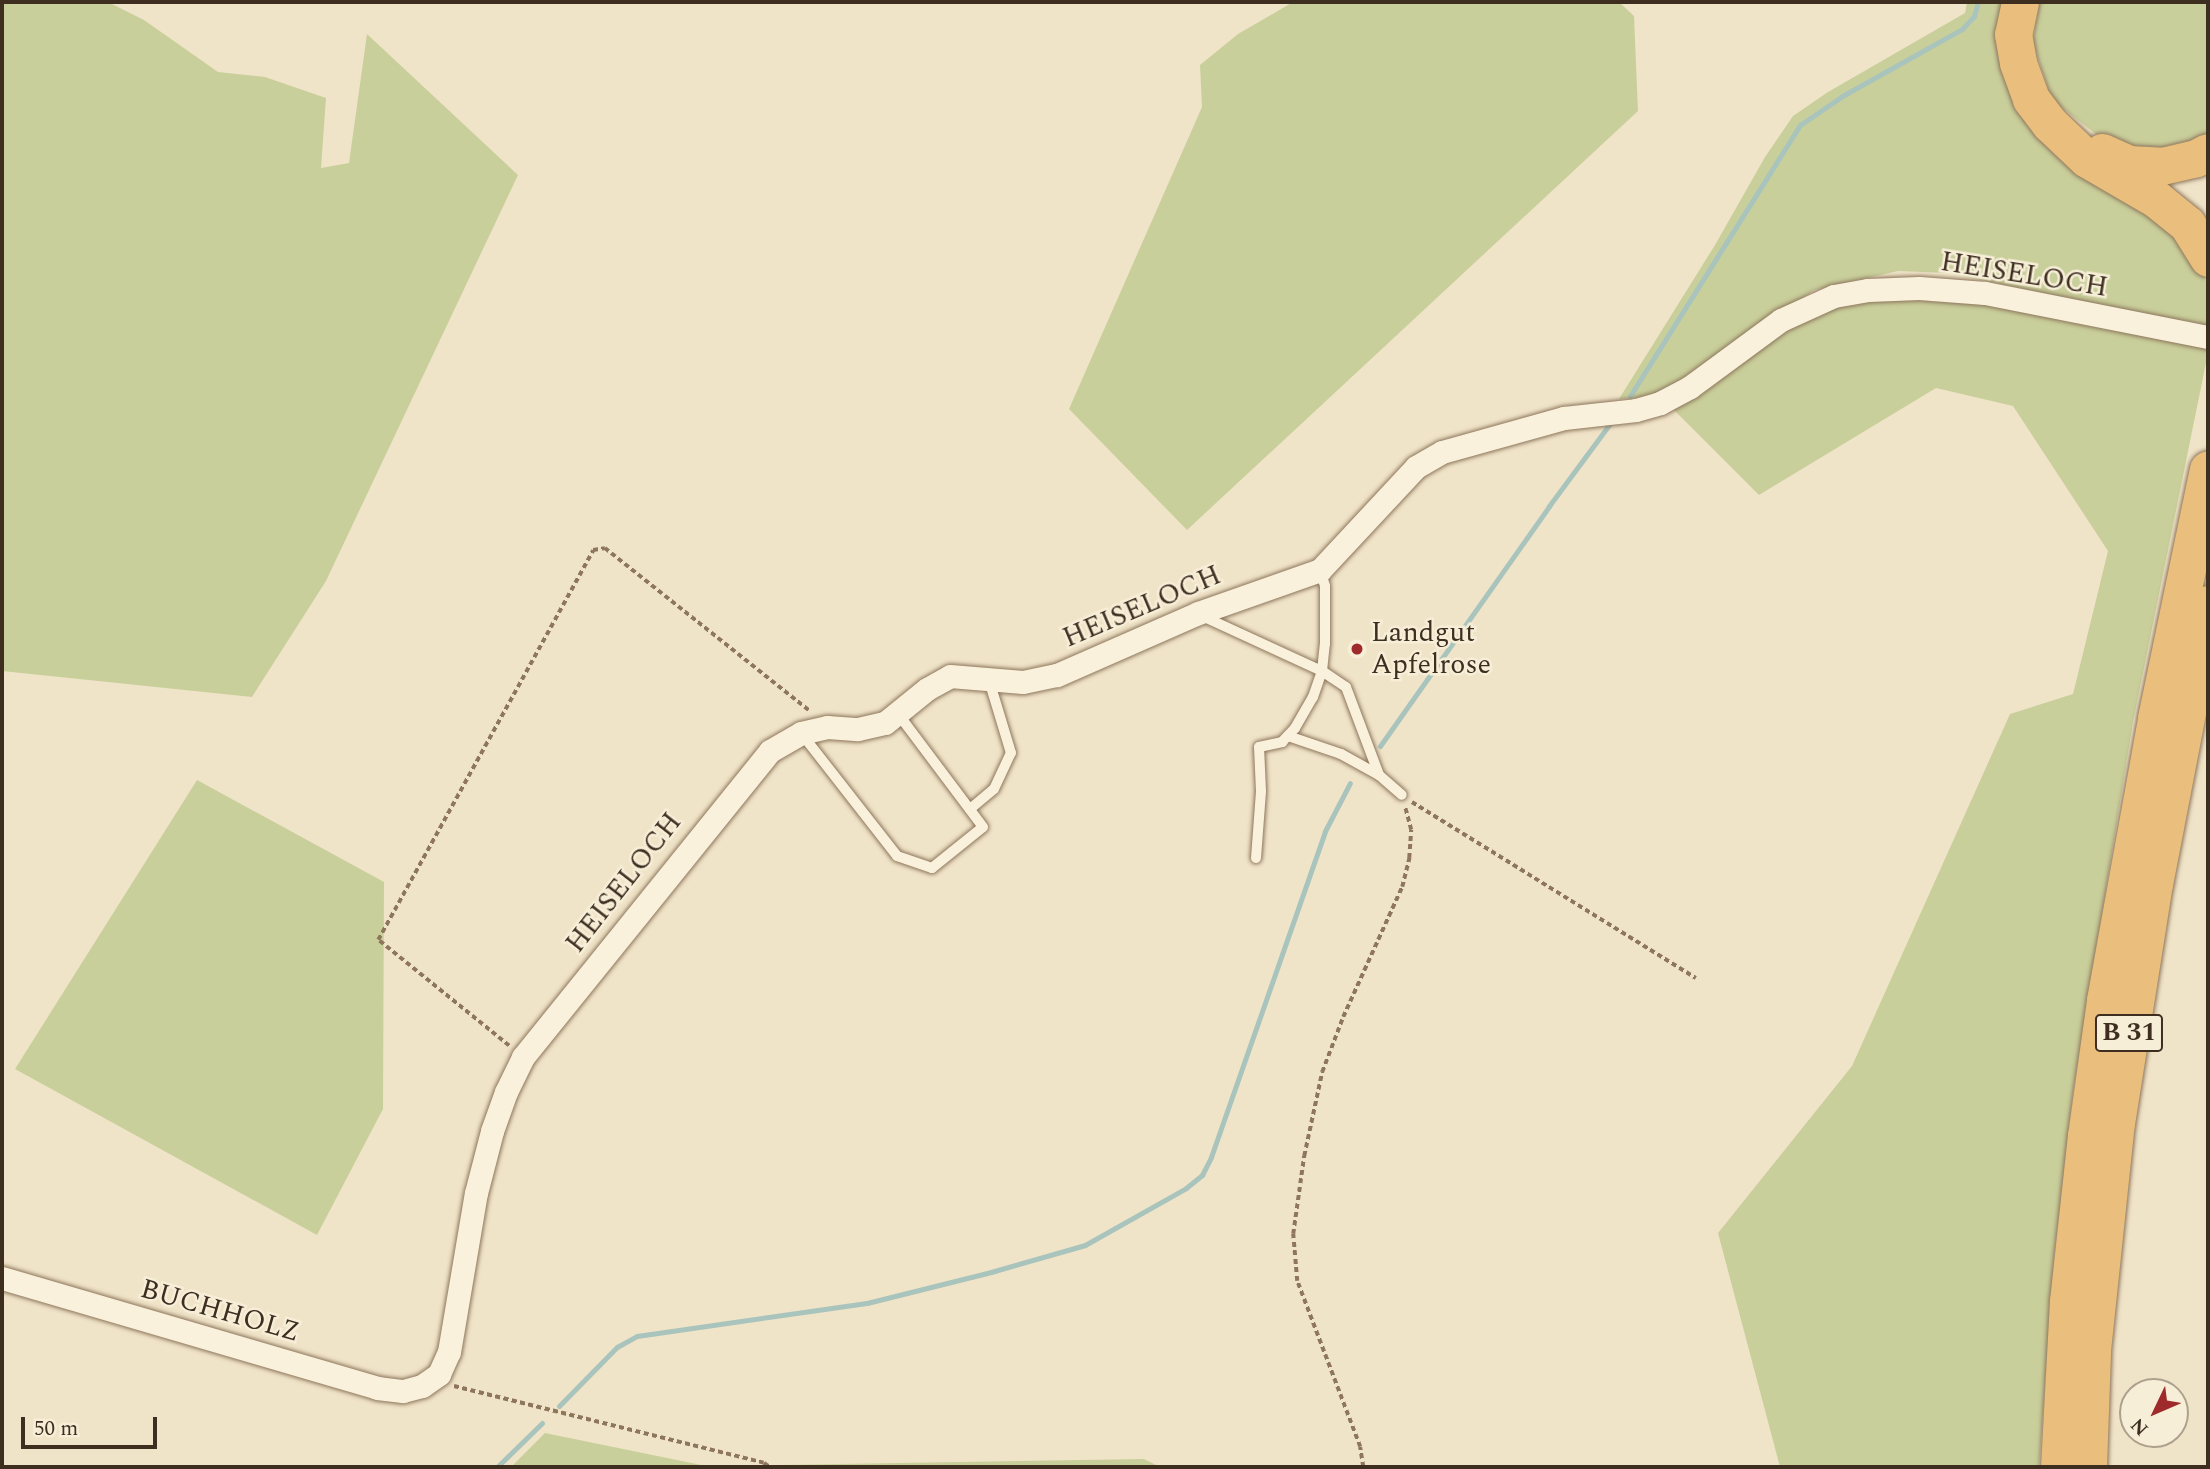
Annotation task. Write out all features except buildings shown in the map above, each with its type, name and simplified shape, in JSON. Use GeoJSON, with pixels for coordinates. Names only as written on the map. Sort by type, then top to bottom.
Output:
{"type":"FeatureCollection","features":[{"type":"Feature","properties":{"kind":"highway"},"geometry":{"type":"LineString","coordinates":[[2020,2],[2013,34],[2018,64],[2031,99],[2049,123],[2087,159],[2156,199],[2187,224],[2208,258]]}},
{"type":"Feature","properties":{"kind":"highway"},"geometry":{"type":"LineString","coordinates":[[2049,123],[2097,150],[2129,164],[2162,166],[2196,159],[2208,152]]}},
{"type":"Feature","properties":{"kind":"highway","name":"B 31"},"geometry":{"type":"LineString","coordinates":[[2059,1467],[2068,1301],[2085,1136],[2103,1013],[2159,705],[2208,469]]}},
{"type":"Feature","properties":{"kind":"highway","name":"B 31"},"geometry":{"type":"LineString","coordinates":[[2088,1467],[2092,1350],[2116,1123],[2154,884],[2208,604]]}},
{"type":"Feature","properties":{"kind":"street","name":"HEISELOCH"},"geometry":{"type":"LineString","coordinates":[[431,1380],[449,1352],[476,1193],[506,1092],[523,1057],[746,777],[770,751],[801,733],[827,727],[858,729],[885,723],[927,689],[950,676],[1023,682],[1057,676],[1198,613],[1320,570],[1416,467],[1442,452],[1564,418],[1636,410],[1660,403],[1689,387],[1781,320],[1835,296],[1868,290],[1919,288],[1985,293],[2208,337]]}},
{"type":"Feature","properties":{"kind":"street","name":"BUCHHOLZ"},"geometry":{"type":"LineString","coordinates":[[2,1278],[377,1388],[402,1391],[431,1380]]}},
{"type":"Feature","properties":{"kind":"lane"},"geometry":{"type":"LineString","coordinates":[[1256,858],[1261,791],[1259,747],[1282,742],[1288,736],[1313,697],[1322,671],[1325,598],[1320,570]]}},
{"type":"Feature","properties":{"kind":"lane"},"geometry":{"type":"LineString","coordinates":[[1198,613],[1322,671],[1346,687],[1364,742],[1380,775]]}},
{"type":"Feature","properties":{"kind":"lane"},"geometry":{"type":"LineString","coordinates":[[970,809],[994,789],[1011,753],[988,679]]}},
{"type":"Feature","properties":{"kind":"lane"},"geometry":{"type":"LineString","coordinates":[[801,733],[897,856],[932,868],[983,827],[898,715]]}},
{"type":"Feature","properties":{"kind":"lane"},"geometry":{"type":"LineString","coordinates":[[1288,736],[1340,754],[1380,775],[1402,795]]}},
{"type":"Feature","properties":{"kind":"path"},"geometry":{"type":"LineString","coordinates":[[523,1057],[378,940],[593,550],[605,548],[827,727]]}},
{"type":"Feature","properties":{"kind":"path"},"geometry":{"type":"LineString","coordinates":[[1402,795],[1696,978]]}},
{"type":"Feature","properties":{"kind":"path"},"geometry":{"type":"LineString","coordinates":[[1363,1467],[1360,1447],[1297,1281],[1293,1234],[1304,1156],[1322,1072],[1343,1017],[1402,887],[1409,858],[1411,830],[1402,795]]}},
{"type":"Feature","properties":{"kind":"path"},"geometry":{"type":"LineString","coordinates":[[431,1380],[457,1389],[770,1467]]}},
{"type":"Feature","properties":{"kind":"green space"},"geometry":{"type":"Polygon","coordinates":[[[4,2],[108,2],[144,20],[218,72],[265,77],[326,98],[321,168],[349,163],[367,34],[518,175],[326,581],[252,697],[2,671],[4,2]]]}},
{"type":"Feature","properties":{"kind":"green space"},"geometry":{"type":"Polygon","coordinates":[[[1293,2],[1619,2],[1634,16],[1638,111],[1187,530],[1069,409],[1202,107],[1200,65],[1238,34],[1293,2]]]}},
{"type":"Feature","properties":{"kind":"green space"},"geometry":{"type":"Polygon","coordinates":[[[1967,2],[2002,2],[2003,63],[2196,255],[2208,287],[2208,328],[1948,273],[1898,271],[1814,290],[1668,388],[1644,397],[1619,399],[1715,245],[1765,157],[1793,116],[1828,92],[1965,13],[1967,2]]]}},
{"type":"Feature","properties":{"kind":"green space"},"geometry":{"type":"Polygon","coordinates":[[[2039,2],[2208,2],[2208,139],[2195,147],[2142,150],[2101,138],[2052,100],[2033,43],[2039,2]]]}},
{"type":"Feature","properties":{"kind":"green space"},"geometry":{"type":"Polygon","coordinates":[[[1924,287],[2208,345],[2208,353],[2133,722],[2073,1092],[2054,1258],[2039,1467],[1780,1467],[1718,1233],[1852,1066],[2010,714],[2073,694],[2108,551],[2013,406],[1936,388],[1759,495],[1670,406],[1751,348],[1832,302],[1924,287]]]}},
{"type":"Feature","properties":{"kind":"green space"},"geometry":{"type":"Polygon","coordinates":[[[197,780],[384,882],[383,1109],[317,1235],[15,1069],[197,780]]]}},
{"type":"Feature","properties":{"kind":"green space"},"geometry":{"type":"Polygon","coordinates":[[[545,1433],[711,1467],[511,1467],[545,1433]]]}},
{"type":"Feature","properties":{"kind":"green space"},"geometry":{"type":"Polygon","coordinates":[[[1144,1459],[1160,1467],[778,1465],[1144,1459]]]}},
{"type":"Feature","properties":{"kind":"waterway"},"geometry":{"type":"LineString","coordinates":[[1630,396],[1800,125],[1844,95],[1962,29],[1974,16],[1978,2]]}},
{"type":"Feature","properties":{"kind":"waterway"},"geometry":{"type":"LineString","coordinates":[[1380,746],[1612,421]]}},
{"type":"Feature","properties":{"kind":"waterway"},"geometry":{"type":"LineString","coordinates":[[559,1406],[617,1347],[637,1336],[867,1303],[991,1272],[1085,1245],[1186,1188],[1202,1175],[1211,1157],[1325,831],[1350,783]]}},
{"type":"Feature","properties":{"kind":"waterway"},"geometry":{"type":"LineString","coordinates":[[497,1467],[542,1423]]}},
{"type":"Feature","properties":{"kind":"place","name":"Landgut Apfelrose"},"geometry":{"type":"Point","coordinates":[1357,649]}}]}
